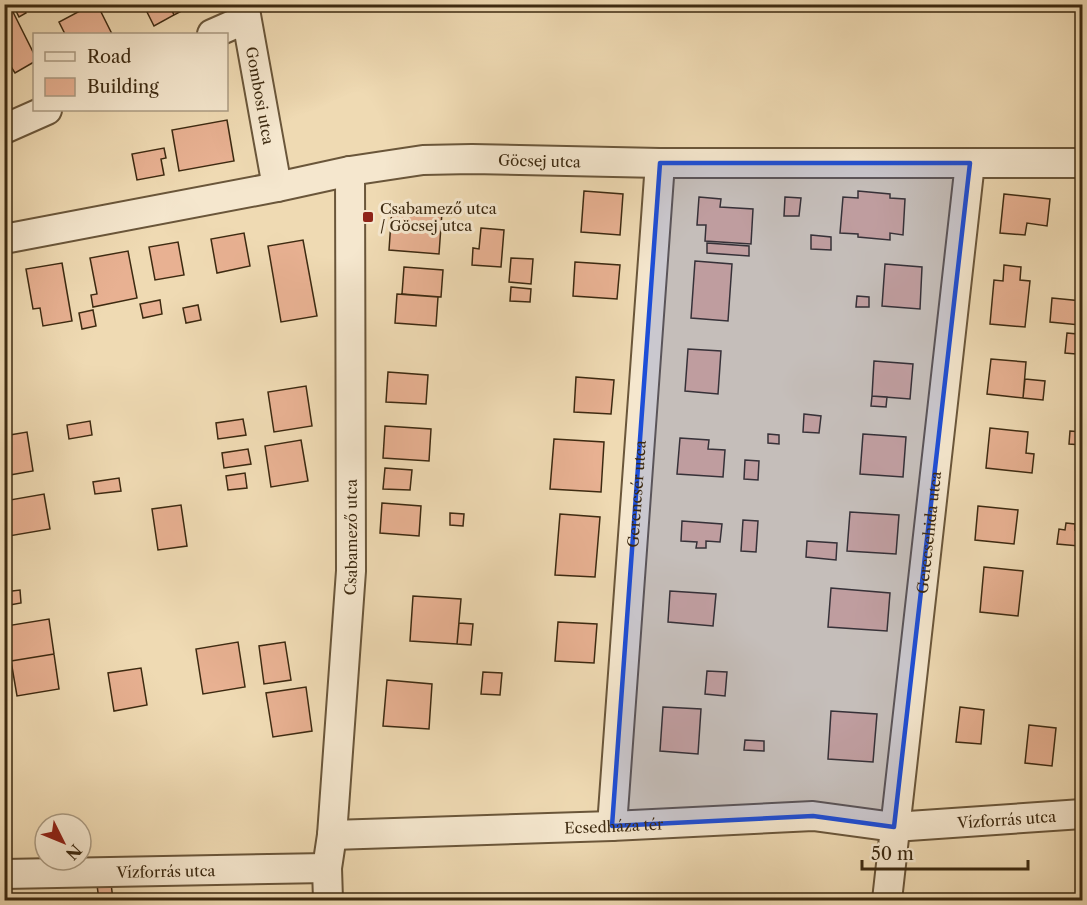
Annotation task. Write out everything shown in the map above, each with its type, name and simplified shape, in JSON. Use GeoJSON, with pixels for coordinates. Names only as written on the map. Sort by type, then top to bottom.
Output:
{"type":"FeatureCollection","features":[{"type":"Feature","properties":{"kind":"street"},"geometry":{"type":"LineString","coordinates":[[214,33],[245,12]]}},
{"type":"Feature","properties":{"kind":"street","name":"Gombosi utca"},"geometry":{"type":"LineString","coordinates":[[245,12],[277,187]]}},
{"type":"Feature","properties":{"kind":"street"},"geometry":{"type":"LineString","coordinates":[[4,129],[45,111]]}},
{"type":"Feature","properties":{"kind":"street","name":"Göcsej utca"},"geometry":{"type":"LineString","coordinates":[[4,239],[350,171],[423,160],[660,163],[1083,163]]}},
{"type":"Feature","properties":{"kind":"street","name":"Gerencsér utca"},"geometry":{"type":"LineString","coordinates":[[612,826],[660,163]]}},
{"type":"Feature","properties":{"kind":"street","name":"Gerecsehida utca"},"geometry":{"type":"LineString","coordinates":[[887,900],[970,163]]}},
{"type":"Feature","properties":{"kind":"street","name":"Csabamező utca"},"geometry":{"type":"LineString","coordinates":[[328,900],[327,868],[332,835],[351,571],[350,171]]}},
{"type":"Feature","properties":{"kind":"street","name":"Vízforrás utca"},"geometry":{"type":"LineString","coordinates":[[894,827],[1083,814]]}},
{"type":"Feature","properties":{"kind":"street","name":"Ecsedháza tér"},"geometry":{"type":"LineString","coordinates":[[332,835],[612,826],[813,816],[894,827]]}},
{"type":"Feature","properties":{"kind":"street","name":"Vízforrás utca"},"geometry":{"type":"LineString","coordinates":[[4,874],[327,868]]}},
{"type":"Feature","properties":{"kind":"highlighted area"},"geometry":{"type":"Polygon","coordinates":[[[660,163],[970,163],[894,827],[813,816],[612,826],[660,163]]]}},
{"type":"Feature","properties":{"kind":"building"},"geometry":{"type":"Polygon","coordinates":[[[97,4],[112,33],[64,33],[59,22],[97,4]]]}},
{"type":"Feature","properties":{"kind":"building"},"geometry":{"type":"Polygon","coordinates":[[[143,4],[169,4],[174,15],[154,26],[143,4]]]}},
{"type":"Feature","properties":{"kind":"building"},"geometry":{"type":"Polygon","coordinates":[[[169,4],[195,4],[174,15],[169,4]]]}},
{"type":"Feature","properties":{"kind":"building"},"geometry":{"type":"Polygon","coordinates":[[[22,5],[26,13],[19,17],[15,9],[22,5]]]}},
{"type":"Feature","properties":{"kind":"building"},"geometry":{"type":"Polygon","coordinates":[[[12,10],[33,52],[33,63],[15,73],[4,56],[4,14],[12,10]]]}},
{"type":"Feature","properties":{"kind":"building"},"geometry":{"type":"Polygon","coordinates":[[[227,120],[234,161],[179,171],[172,130],[227,120]]]}},
{"type":"Feature","properties":{"kind":"building"},"geometry":{"type":"Polygon","coordinates":[[[164,148],[166,158],[161,159],[164,175],[137,180],[132,154],[164,148]]]}},
{"type":"Feature","properties":{"kind":"building"},"geometry":{"type":"Polygon","coordinates":[[[584,191],[623,194],[620,235],[581,232],[584,191]]]}},
{"type":"Feature","properties":{"kind":"building"},"geometry":{"type":"Polygon","coordinates":[[[858,191],[890,194],[890,198],[905,199],[903,235],[890,233],[890,240],[840,233],[843,197],[858,198],[858,191]]]}},
{"type":"Feature","properties":{"kind":"building"},"geometry":{"type":"Polygon","coordinates":[[[1004,194],[1050,199],[1047,226],[1027,223],[1025,235],[1000,233],[1004,194]]]}},
{"type":"Feature","properties":{"kind":"building"},"geometry":{"type":"Polygon","coordinates":[[[699,197],[721,199],[720,207],[753,209],[751,244],[705,241],[706,225],[697,225],[699,197]]]}},
{"type":"Feature","properties":{"kind":"building"},"geometry":{"type":"Polygon","coordinates":[[[785,197],[801,198],[799,216],[784,216],[785,197]]]}},
{"type":"Feature","properties":{"kind":"building"},"geometry":{"type":"Polygon","coordinates":[[[392,207],[442,212],[439,254],[389,250],[392,207]]]}},
{"type":"Feature","properties":{"kind":"building"},"geometry":{"type":"Polygon","coordinates":[[[481,228],[504,230],[501,267],[472,265],[473,248],[479,249],[481,228]]]}},
{"type":"Feature","properties":{"kind":"building"},"geometry":{"type":"Polygon","coordinates":[[[244,233],[250,266],[217,273],[211,239],[244,233]]]}},
{"type":"Feature","properties":{"kind":"building"},"geometry":{"type":"Polygon","coordinates":[[[811,235],[831,237],[831,250],[811,249],[811,235]]]}},
{"type":"Feature","properties":{"kind":"building"},"geometry":{"type":"Polygon","coordinates":[[[303,240],[317,316],[281,322],[268,246],[303,240]]]}},
{"type":"Feature","properties":{"kind":"building"},"geometry":{"type":"Polygon","coordinates":[[[178,242],[184,275],[155,280],[149,247],[178,242]]]}},
{"type":"Feature","properties":{"kind":"building"},"geometry":{"type":"Polygon","coordinates":[[[707,243],[749,246],[749,256],[707,253],[707,243]]]}},
{"type":"Feature","properties":{"kind":"building"},"geometry":{"type":"Polygon","coordinates":[[[128,251],[137,298],[93,307],[91,295],[97,294],[90,258],[128,251]]]}},
{"type":"Feature","properties":{"kind":"building"},"geometry":{"type":"Polygon","coordinates":[[[511,258],[533,259],[531,284],[509,282],[511,258]]]}},
{"type":"Feature","properties":{"kind":"building"},"geometry":{"type":"Polygon","coordinates":[[[695,261],[732,264],[728,321],[691,318],[695,261]]]}},
{"type":"Feature","properties":{"kind":"building"},"geometry":{"type":"Polygon","coordinates":[[[575,262],[620,265],[617,299],[573,296],[575,262]]]}},
{"type":"Feature","properties":{"kind":"building"},"geometry":{"type":"Polygon","coordinates":[[[62,263],[72,321],[43,326],[40,308],[33,309],[26,269],[62,263]]]}},
{"type":"Feature","properties":{"kind":"building"},"geometry":{"type":"Polygon","coordinates":[[[885,264],[922,267],[920,309],[882,306],[885,264]]]}},
{"type":"Feature","properties":{"kind":"building"},"geometry":{"type":"Polygon","coordinates":[[[1004,265],[1021,267],[1020,280],[1030,281],[1025,327],[990,324],[994,280],[1003,281],[1004,265]]]}},
{"type":"Feature","properties":{"kind":"building"},"geometry":{"type":"Polygon","coordinates":[[[404,267],[443,270],[441,297],[402,294],[404,267]]]}},
{"type":"Feature","properties":{"kind":"building"},"geometry":{"type":"Polygon","coordinates":[[[511,287],[531,289],[530,302],[510,301],[511,287]]]}},
{"type":"Feature","properties":{"kind":"building"},"geometry":{"type":"Polygon","coordinates":[[[397,294],[438,297],[436,326],[395,323],[397,294]]]}},
{"type":"Feature","properties":{"kind":"building"},"geometry":{"type":"Polygon","coordinates":[[[857,296],[869,297],[869,307],[856,307],[857,296]]]}},
{"type":"Feature","properties":{"kind":"building"},"geometry":{"type":"Polygon","coordinates":[[[1052,298],[1082,301],[1080,325],[1050,322],[1052,298]]]}},
{"type":"Feature","properties":{"kind":"building"},"geometry":{"type":"Polygon","coordinates":[[[160,300],[162,314],[143,318],[140,304],[160,300]]]}},
{"type":"Feature","properties":{"kind":"building"},"geometry":{"type":"Polygon","coordinates":[[[198,305],[201,320],[186,323],[183,308],[198,305]]]}},
{"type":"Feature","properties":{"kind":"building"},"geometry":{"type":"Polygon","coordinates":[[[93,310],[96,326],[82,329],[79,313],[93,310]]]}},
{"type":"Feature","properties":{"kind":"building"},"geometry":{"type":"Polygon","coordinates":[[[1067,333],[1077,334],[1076,354],[1065,353],[1067,333]]]}},
{"type":"Feature","properties":{"kind":"building"},"geometry":{"type":"Polygon","coordinates":[[[688,349],[721,351],[718,394],[685,391],[688,349]]]}},
{"type":"Feature","properties":{"kind":"building"},"geometry":{"type":"Polygon","coordinates":[[[991,359],[1026,362],[1023,398],[987,394],[991,359]]]}},
{"type":"Feature","properties":{"kind":"building"},"geometry":{"type":"Polygon","coordinates":[[[874,361],[913,364],[910,399],[872,396],[874,361]]]}},
{"type":"Feature","properties":{"kind":"building"},"geometry":{"type":"Polygon","coordinates":[[[388,372],[428,375],[426,404],[386,402],[388,372]]]}},
{"type":"Feature","properties":{"kind":"building"},"geometry":{"type":"Polygon","coordinates":[[[576,377],[614,380],[611,414],[574,412],[576,377]]]}},
{"type":"Feature","properties":{"kind":"building"},"geometry":{"type":"Polygon","coordinates":[[[1025,379],[1045,381],[1043,400],[1023,398],[1025,379]]]}},
{"type":"Feature","properties":{"kind":"building"},"geometry":{"type":"Polygon","coordinates":[[[306,386],[312,426],[274,432],[268,392],[306,386]]]}},
{"type":"Feature","properties":{"kind":"building"},"geometry":{"type":"Polygon","coordinates":[[[872,396],[887,397],[886,407],[871,406],[872,396]]]}},
{"type":"Feature","properties":{"kind":"building"},"geometry":{"type":"Polygon","coordinates":[[[804,414],[821,416],[819,433],[803,432],[804,414]]]}},
{"type":"Feature","properties":{"kind":"building"},"geometry":{"type":"Polygon","coordinates":[[[243,419],[246,435],[218,439],[216,423],[243,419]]]}},
{"type":"Feature","properties":{"kind":"building"},"geometry":{"type":"Polygon","coordinates":[[[90,421],[92,435],[69,439],[67,425],[90,421]]]}},
{"type":"Feature","properties":{"kind":"building"},"geometry":{"type":"Polygon","coordinates":[[[385,426],[431,429],[429,461],[383,458],[385,426]]]}},
{"type":"Feature","properties":{"kind":"building"},"geometry":{"type":"Polygon","coordinates":[[[990,428],[1028,432],[1026,453],[1034,454],[1032,473],[986,468],[990,428]]]}},
{"type":"Feature","properties":{"kind":"building"},"geometry":{"type":"Polygon","coordinates":[[[1070,431],[1082,432],[1082,445],[1069,444],[1070,431]]]}},
{"type":"Feature","properties":{"kind":"building"},"geometry":{"type":"Polygon","coordinates":[[[27,432],[33,471],[4,476],[4,436],[27,432]]]}},
{"type":"Feature","properties":{"kind":"building"},"geometry":{"type":"Polygon","coordinates":[[[768,434],[779,435],[779,444],[768,443],[768,434]]]}},
{"type":"Feature","properties":{"kind":"building"},"geometry":{"type":"Polygon","coordinates":[[[863,434],[906,437],[903,477],[860,474],[863,434]]]}},
{"type":"Feature","properties":{"kind":"building"},"geometry":{"type":"Polygon","coordinates":[[[680,438],[709,440],[708,449],[725,450],[723,477],[677,474],[680,438]]]}},
{"type":"Feature","properties":{"kind":"building"},"geometry":{"type":"Polygon","coordinates":[[[554,439],[604,442],[601,492],[550,489],[554,439]]]}},
{"type":"Feature","properties":{"kind":"building"},"geometry":{"type":"Polygon","coordinates":[[[301,440],[308,481],[271,487],[265,446],[301,440]]]}},
{"type":"Feature","properties":{"kind":"building"},"geometry":{"type":"Polygon","coordinates":[[[248,449],[251,464],[224,468],[222,453],[248,449]]]}},
{"type":"Feature","properties":{"kind":"building"},"geometry":{"type":"Polygon","coordinates":[[[745,460],[759,461],[758,480],[744,479],[745,460]]]}},
{"type":"Feature","properties":{"kind":"building"},"geometry":{"type":"Polygon","coordinates":[[[385,468],[412,470],[410,490],[383,489],[385,468]]]}},
{"type":"Feature","properties":{"kind":"building"},"geometry":{"type":"Polygon","coordinates":[[[245,473],[247,488],[228,490],[226,476],[245,473]]]}},
{"type":"Feature","properties":{"kind":"building"},"geometry":{"type":"Polygon","coordinates":[[[119,478],[121,491],[95,494],[93,482],[119,478]]]}},
{"type":"Feature","properties":{"kind":"building"},"geometry":{"type":"Polygon","coordinates":[[[44,494],[50,529],[9,536],[4,501],[44,494]]]}},
{"type":"Feature","properties":{"kind":"building"},"geometry":{"type":"Polygon","coordinates":[[[382,503],[421,506],[419,536],[380,533],[382,503]]]}},
{"type":"Feature","properties":{"kind":"building"},"geometry":{"type":"Polygon","coordinates":[[[181,505],[187,546],[158,550],[152,509],[181,505]]]}},
{"type":"Feature","properties":{"kind":"building"},"geometry":{"type":"Polygon","coordinates":[[[978,506],[1018,510],[1014,544],[975,540],[978,506]]]}},
{"type":"Feature","properties":{"kind":"building"},"geometry":{"type":"Polygon","coordinates":[[[850,512],[899,515],[896,554],[847,551],[850,512]]]}},
{"type":"Feature","properties":{"kind":"building"},"geometry":{"type":"Polygon","coordinates":[[[450,513],[464,514],[463,526],[450,525],[450,513]]]}},
{"type":"Feature","properties":{"kind":"building"},"geometry":{"type":"Polygon","coordinates":[[[560,514],[600,517],[595,577],[555,575],[560,514]]]}},
{"type":"Feature","properties":{"kind":"building"},"geometry":{"type":"Polygon","coordinates":[[[743,520],[758,521],[756,552],[741,551],[743,520]]]}},
{"type":"Feature","properties":{"kind":"building"},"geometry":{"type":"Polygon","coordinates":[[[682,521],[722,524],[720,542],[706,541],[706,548],[696,548],[697,542],[681,541],[682,521]]]}},
{"type":"Feature","properties":{"kind":"building"},"geometry":{"type":"Polygon","coordinates":[[[1066,523],[1075,524],[1075,530],[1081,531],[1079,546],[1057,544],[1059,529],[1065,530],[1066,523]]]}},
{"type":"Feature","properties":{"kind":"building"},"geometry":{"type":"Polygon","coordinates":[[[807,541],[837,543],[836,560],[806,557],[807,541]]]}},
{"type":"Feature","properties":{"kind":"building"},"geometry":{"type":"Polygon","coordinates":[[[984,567],[1023,571],[1018,616],[980,612],[984,567]]]}},
{"type":"Feature","properties":{"kind":"building"},"geometry":{"type":"Polygon","coordinates":[[[831,588],[890,593],[887,631],[828,627],[831,588]]]}},
{"type":"Feature","properties":{"kind":"building"},"geometry":{"type":"Polygon","coordinates":[[[20,590],[21,603],[4,606],[4,592],[20,590]]]}},
{"type":"Feature","properties":{"kind":"building"},"geometry":{"type":"Polygon","coordinates":[[[670,591],[716,594],[713,626],[668,622],[670,591]]]}},
{"type":"Feature","properties":{"kind":"building"},"geometry":{"type":"Polygon","coordinates":[[[413,596],[461,599],[457,644],[410,641],[413,596]]]}},
{"type":"Feature","properties":{"kind":"building"},"geometry":{"type":"Polygon","coordinates":[[[49,619],[54,654],[11,661],[6,626],[49,619]]]}},
{"type":"Feature","properties":{"kind":"building"},"geometry":{"type":"Polygon","coordinates":[[[558,622],[597,624],[594,663],[555,661],[558,622]]]}},
{"type":"Feature","properties":{"kind":"building"},"geometry":{"type":"Polygon","coordinates":[[[459,623],[473,624],[471,645],[457,644],[459,623]]]}},
{"type":"Feature","properties":{"kind":"building"},"geometry":{"type":"Polygon","coordinates":[[[238,642],[245,687],[203,694],[196,649],[238,642]]]}},
{"type":"Feature","properties":{"kind":"building"},"geometry":{"type":"Polygon","coordinates":[[[285,642],[291,680],[264,684],[259,646],[285,642]]]}},
{"type":"Feature","properties":{"kind":"building"},"geometry":{"type":"Polygon","coordinates":[[[1078,645],[1082,646],[1082,662],[1076,661],[1078,645]]]}},
{"type":"Feature","properties":{"kind":"building"},"geometry":{"type":"Polygon","coordinates":[[[54,654],[59,689],[17,696],[11,661],[54,654]]]}},
{"type":"Feature","properties":{"kind":"building"},"geometry":{"type":"Polygon","coordinates":[[[141,668],[147,705],[114,711],[108,673],[141,668]]]}},
{"type":"Feature","properties":{"kind":"building"},"geometry":{"type":"Polygon","coordinates":[[[707,671],[727,672],[725,696],[705,694],[707,671]]]}},
{"type":"Feature","properties":{"kind":"building"},"geometry":{"type":"Polygon","coordinates":[[[483,672],[502,673],[500,695],[481,694],[483,672]]]}},
{"type":"Feature","properties":{"kind":"building"},"geometry":{"type":"Polygon","coordinates":[[[387,680],[432,684],[429,729],[383,726],[387,680]]]}},
{"type":"Feature","properties":{"kind":"building"},"geometry":{"type":"Polygon","coordinates":[[[306,687],[312,731],[273,737],[266,693],[306,687]]]}},
{"type":"Feature","properties":{"kind":"building"},"geometry":{"type":"Polygon","coordinates":[[[663,707],[701,709],[698,754],[660,751],[663,707]]]}},
{"type":"Feature","properties":{"kind":"building"},"geometry":{"type":"Polygon","coordinates":[[[960,707],[984,710],[981,744],[956,742],[960,707]]]}},
{"type":"Feature","properties":{"kind":"building"},"geometry":{"type":"Polygon","coordinates":[[[831,711],[877,714],[873,762],[828,759],[831,711]]]}},
{"type":"Feature","properties":{"kind":"building"},"geometry":{"type":"Polygon","coordinates":[[[1029,725],[1056,728],[1052,766],[1025,763],[1029,725]]]}},
{"type":"Feature","properties":{"kind":"building"},"geometry":{"type":"Polygon","coordinates":[[[745,740],[764,741],[764,751],[744,750],[745,740]]]}},
{"type":"Feature","properties":{"kind":"building"},"geometry":{"type":"Polygon","coordinates":[[[111,883],[113,900],[99,900],[97,885],[111,883]]]}},
{"type":"Feature","properties":{"kind":"place","name":"Csabamező utca / Göcsej utca"},"geometry":{"type":"Point","coordinates":[368,217]}}]}
